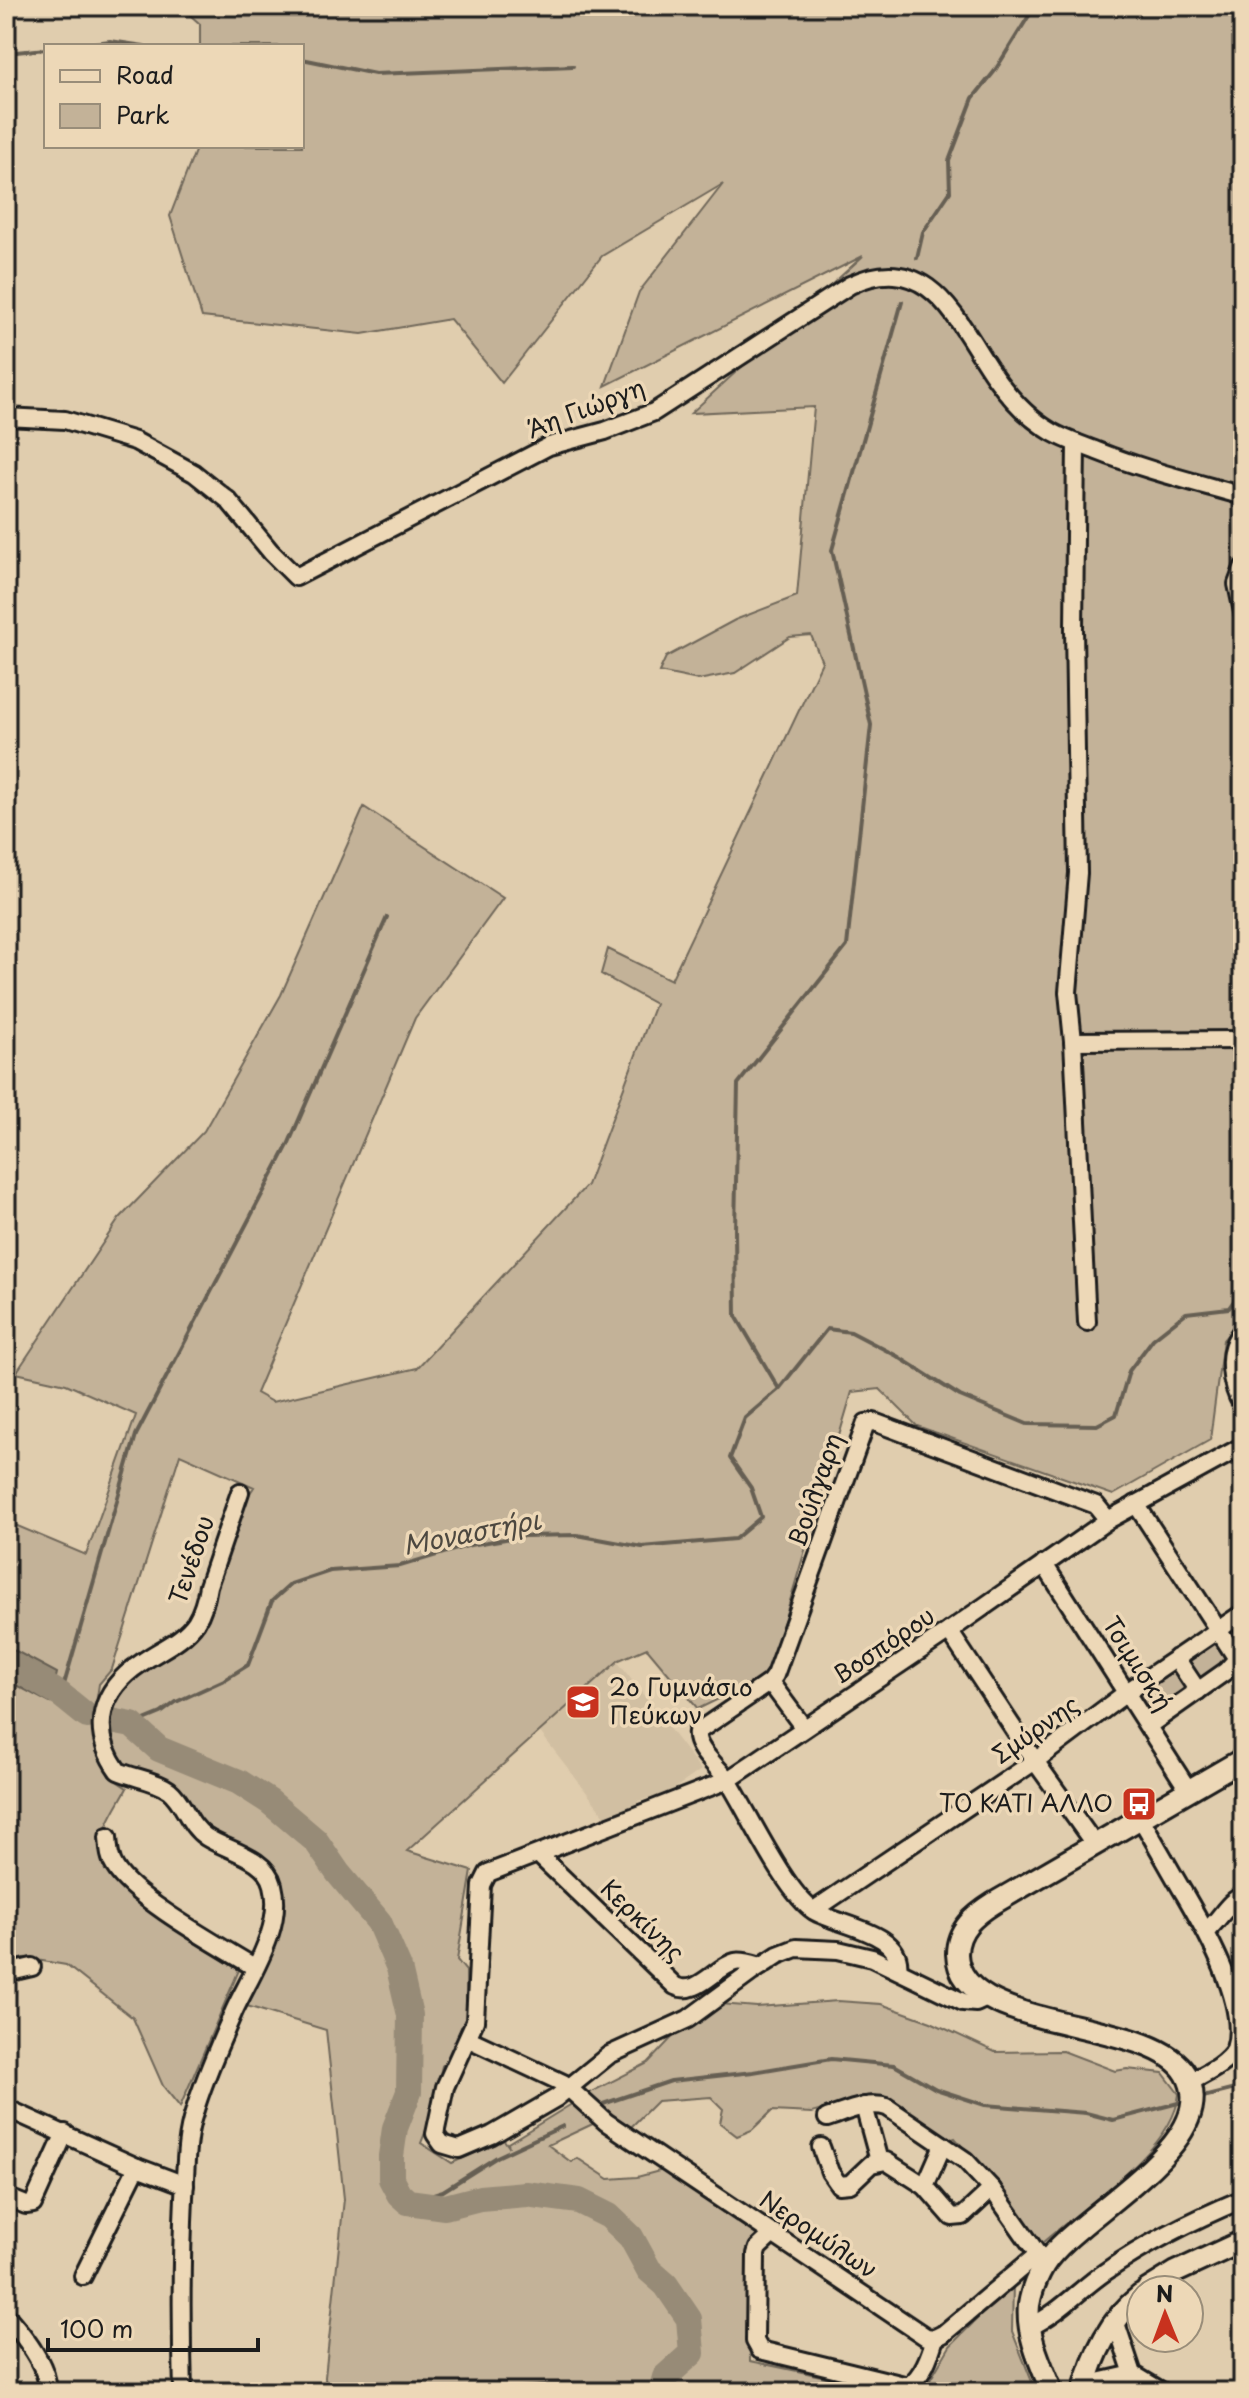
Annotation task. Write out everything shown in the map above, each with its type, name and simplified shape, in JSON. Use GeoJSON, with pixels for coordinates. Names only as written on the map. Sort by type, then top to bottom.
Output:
{"type":"FeatureCollection","features":[{"type":"Feature","properties":{"kind":"main road"},"geometry":{"type":"LineString","coordinates":[[1052,2392],[1030,2327],[1029,2305],[1041,2259],[1164,2155],[1182,2133],[1192,2094],[1176,2062],[1159,2052],[987,1998],[972,1988],[959,1968],[957,1945],[974,1917],[994,1903],[1243,1759]]}},
{"type":"Feature","properties":{"kind":"main road"},"geometry":{"type":"LineString","coordinates":[[1173,2274],[1243,2241]]}},
{"type":"Feature","properties":{"kind":"main road"},"geometry":{"type":"LineString","coordinates":[[1084,2389],[1099,2346],[1115,2320],[1125,2310]]}},
{"type":"Feature","properties":{"kind":"street","name":"Άη Γιώργη"},"geometry":{"type":"LineString","coordinates":[[6,417],[65,420],[135,441],[194,473],[228,500],[296,577],[549,446],[605,431],[654,412],[850,285],[866,278],[891,274],[912,279],[934,291],[952,312],[995,378],[1018,405],[1041,425],[1076,443],[1162,474],[1243,496]]}},
{"type":"Feature","properties":{"kind":"street"},"geometry":{"type":"LineString","coordinates":[[1076,443],[1074,629],[1078,873],[1068,992],[1087,1322]]}},
{"type":"Feature","properties":{"kind":"street"},"geometry":{"type":"LineString","coordinates":[[1243,568],[1237,584],[1243,612]]}},
{"type":"Feature","properties":{"kind":"street"},"geometry":{"type":"LineString","coordinates":[[1073,1041],[1243,1040]]}},
{"type":"Feature","properties":{"kind":"street"},"geometry":{"type":"LineString","coordinates":[[1243,1330],[1234,1343],[1231,1356],[1234,1388],[1243,1407]]}},
{"type":"Feature","properties":{"kind":"street","name":"Βούλγαρη"},"geometry":{"type":"LineString","coordinates":[[770,1682],[804,1598],[866,1423],[874,1422],[1096,1505],[1108,1520]]}},
{"type":"Feature","properties":{"kind":"street","name":"Βοσπόρου"},"geometry":{"type":"LineString","coordinates":[[469,2039],[476,2014],[483,1881],[494,1869],[539,1855],[728,1780],[1108,1520],[1243,1446]]}},
{"type":"Feature","properties":{"kind":"street","name":"Τενέδου"},"geometry":{"type":"LineString","coordinates":[[240,1492],[208,1586],[206,1602],[195,1623],[178,1639],[123,1677],[106,1705],[100,1727],[118,1771],[168,1790],[194,1828],[253,1860],[268,1873],[273,1883],[275,1901],[272,1926],[254,1967]]}},
{"type":"Feature","properties":{"kind":"street"},"geometry":{"type":"LineString","coordinates":[[1136,1504],[1241,1660],[1148,1726]]}},
{"type":"Feature","properties":{"kind":"street","name":"Τσιμισκή"},"geometry":{"type":"LineString","coordinates":[[1044,1564],[1189,1791]]}},
{"type":"Feature","properties":{"kind":"street","name":"Σμύρνης"},"geometry":{"type":"LineString","coordinates":[[814,1910],[1035,1761],[1134,1687],[1243,1613]]}},
{"type":"Feature","properties":{"kind":"street"},"geometry":{"type":"LineString","coordinates":[[949,1631],[1095,1845]]}},
{"type":"Feature","properties":{"kind":"street"},"geometry":{"type":"LineString","coordinates":[[1176,1658],[1198,1691]]}},
{"type":"Feature","properties":{"kind":"street"},"geometry":{"type":"LineString","coordinates":[[804,1728],[770,1682],[697,1732],[697,1742],[728,1780],[793,1889],[814,1910],[888,1943],[898,1956],[898,1970]]}},
{"type":"Feature","properties":{"kind":"street"},"geometry":{"type":"LineString","coordinates":[[1141,1819],[1225,1963],[1239,2005],[1238,2037],[1234,2051],[1192,2094]]}},
{"type":"Feature","properties":{"kind":"street"},"geometry":{"type":"LineString","coordinates":[[108,1837],[114,1866],[138,1892],[254,1967],[194,2111],[188,2145],[181,2266],[183,2392]]}},
{"type":"Feature","properties":{"kind":"street","name":"Κερκίνης"},"geometry":{"type":"LineString","coordinates":[[539,1855],[681,1989],[693,1987],[733,1962],[761,1966]]}},
{"type":"Feature","properties":{"kind":"street"},"geometry":{"type":"LineString","coordinates":[[1206,1931],[1221,1918],[1233,1900],[1243,1895]]}},
{"type":"Feature","properties":{"kind":"street"},"geometry":{"type":"LineString","coordinates":[[469,2039],[454,2064],[440,2105],[435,2134],[442,2144],[459,2149],[515,2123],[570,2088],[605,2057],[688,2019],[761,1966],[790,1950],[812,1947],[857,1954],[898,1970],[960,2001],[976,2003],[987,1998]]}},
{"type":"Feature","properties":{"kind":"street"},"geometry":{"type":"LineString","coordinates":[[6,1973],[32,1967]]}},
{"type":"Feature","properties":{"kind":"street","name":"Νερομύλων"},"geometry":{"type":"LineString","coordinates":[[469,2039],[548,2074],[570,2088],[606,2122],[918,2332],[935,2338]]}},
{"type":"Feature","properties":{"kind":"street"},"geometry":{"type":"LineString","coordinates":[[774,2233],[758,2248],[755,2258],[755,2341],[760,2350],[908,2386],[923,2367],[935,2338],[1041,2259],[992,2189],[965,2160],[887,2107],[864,2106],[827,2118]]}},
{"type":"Feature","properties":{"kind":"street"},"geometry":{"type":"LineString","coordinates":[[864,2106],[879,2161]]}},
{"type":"Feature","properties":{"kind":"street"},"geometry":{"type":"LineString","coordinates":[[6,2108],[137,2167],[185,2185]]}},
{"type":"Feature","properties":{"kind":"street"},"geometry":{"type":"LineString","coordinates":[[6,2197],[26,2205],[33,2204],[65,2133]]}},
{"type":"Feature","properties":{"kind":"street"},"geometry":{"type":"LineString","coordinates":[[925,2186],[943,2145]]}},
{"type":"Feature","properties":{"kind":"street"},"geometry":{"type":"LineString","coordinates":[[821,2147],[830,2172],[839,2185],[850,2184],[868,2166],[879,2161],[889,2162],[925,2186],[949,2216],[955,2218],[963,2216],[992,2189]]}},
{"type":"Feature","properties":{"kind":"street"},"geometry":{"type":"LineString","coordinates":[[83,2276],[137,2167]]}},
{"type":"Feature","properties":{"kind":"street"},"geometry":{"type":"LineString","coordinates":[[1030,2327],[1058,2312],[1104,2273],[1143,2248],[1243,2199]]}},
{"type":"Feature","properties":{"kind":"street"},"geometry":{"type":"LineString","coordinates":[[6,2315],[38,2361],[48,2381],[47,2392]]}},
{"type":"Feature","properties":{"kind":"street"},"geometry":{"type":"LineString","coordinates":[[1115,2320],[1133,2374],[1163,2392]]}},
{"type":"Feature","properties":{"kind":"street"},"geometry":{"type":"LineString","coordinates":[[1084,2389],[1133,2374]]}},
{"type":"Feature","properties":{"kind":"shaded area","name":"2ο Γυμνάσιο Πεύκων"},"geometry":{"type":"Polygon","coordinates":[[[574,1605],[701,1770],[668,1793],[638,1801],[637,1811],[608,1820],[464,1634],[574,1605]]]}},
{"type":"Feature","properties":{"kind":"shaded area"},"geometry":{"type":"Polygon","coordinates":[[[6,1649],[16,1651],[57,1673],[50,1703],[6,1680],[6,1649]]]}},
{"type":"Feature","properties":{"kind":"green space"},"geometry":{"type":"Polygon","coordinates":[[[180,6],[1243,6],[1243,1317],[1223,1340],[1210,1440],[1113,1495],[917,1426],[880,1389],[852,1392],[768,1675],[698,1709],[647,1648],[619,1660],[407,1851],[472,1871],[457,1960],[466,1971],[463,2037],[442,2066],[429,2123],[421,2143],[452,2163],[504,2140],[509,2147],[508,2143],[593,2091],[648,2063],[680,2029],[720,2004],[757,2007],[838,2001],[881,2004],[931,2022],[995,2052],[1063,2051],[1115,2071],[1127,2069],[1163,2073],[1179,2094],[1173,2116],[1161,2137],[1123,2177],[1041,2244],[955,2138],[945,2142],[873,2095],[812,2113],[772,2111],[752,2130],[737,2136],[720,2123],[723,2109],[711,2097],[657,2101],[631,2127],[609,2130],[597,2122],[548,2145],[571,2162],[577,2158],[609,2179],[637,2177],[663,2170],[761,2235],[749,2272],[750,2361],[897,2392],[608,2392],[593,2387],[558,2384],[468,2392],[326,2392],[344,2199],[326,2030],[247,2006],[277,1933],[280,1891],[238,1847],[124,1767],[104,1726],[123,1685],[205,1617],[214,1606],[209,1595],[241,1507],[254,1487],[180,1454],[112,1669],[99,1684],[92,1731],[109,1776],[127,1788],[103,1838],[106,1859],[116,1878],[154,1915],[239,1970],[180,2107],[163,2086],[133,2018],[66,1965],[25,1958],[6,1963],[6,1508],[15,1525],[86,1555],[136,1415],[66,1384],[16,1373],[119,1219],[204,1131],[281,995],[364,807],[503,898],[415,1018],[256,1393],[272,1402],[417,1368],[587,1185],[655,1004],[601,974],[608,949],[671,980],[822,662],[811,635],[790,637],[735,673],[698,680],[659,672],[666,657],[735,620],[797,596],[814,407],[691,413],[863,256],[605,386],[639,292],[723,184],[602,256],[502,383],[450,319],[362,334],[202,317],[170,216],[196,148],[304,148],[304,44],[200,44],[200,24],[180,6]]]}},
{"type":"Feature","properties":{"kind":"green space"},"geometry":{"type":"Polygon","coordinates":[[[1212,1640],[1228,1662],[1199,1682],[1183,1660],[1212,1640]]]}},
{"type":"Feature","properties":{"kind":"green space"},"geometry":{"type":"Polygon","coordinates":[[[1174,1666],[1190,1689],[1151,1716],[1136,1693],[1174,1666]]]}},
{"type":"Feature","properties":{"kind":"green space"},"geometry":{"type":"Polygon","coordinates":[[[1013,2283],[1012,2331],[1036,2392],[923,2392],[950,2346],[1013,2283]]]}},
{"type":"Feature","properties":{"kind":"waterway"},"geometry":{"type":"LineString","coordinates":[[917,258],[923,232],[950,192],[949,161],[973,98],[994,72],[1035,6]]}},
{"type":"Feature","properties":{"kind":"waterway"},"geometry":{"type":"LineString","coordinates":[[87,44],[110,41],[130,44]]}},
{"type":"Feature","properties":{"kind":"waterway"},"geometry":{"type":"LineString","coordinates":[[6,53],[44,49]]}},
{"type":"Feature","properties":{"kind":"waterway"},"geometry":{"type":"LineString","coordinates":[[304,59],[375,74],[573,66]]}},
{"type":"Feature","properties":{"kind":"waterway"},"geometry":{"type":"LineString","coordinates":[[779,1389],[736,1316],[738,1084],[847,946],[871,725],[832,550],[902,302]]}},
{"type":"Feature","properties":{"kind":"waterway"},"geometry":{"type":"LineString","coordinates":[[61,1695],[136,1435],[288,1145],[387,917]]}},
{"type":"Feature","properties":{"kind":"waterway","name":"Μοναστήρι"},"geometry":{"type":"LineString","coordinates":[[132,1725],[161,1713],[248,1665],[272,1601],[291,1584],[330,1571],[400,1566],[470,1545],[524,1536],[577,1535],[642,1547],[735,1539],[761,1517],[751,1488],[730,1458],[745,1418],[779,1389],[827,1329],[851,1332],[897,1356],[960,1396],[1027,1424],[1097,1425],[1116,1415],[1129,1371],[1153,1339],[1186,1313],[1229,1308],[1243,1288]]}},
{"type":"Feature","properties":{"kind":"waterway"},"geometry":{"type":"LineString","coordinates":[[6,1662],[61,1695],[87,1716]]}},
{"type":"Feature","properties":{"kind":"waterway"},"geometry":{"type":"LineString","coordinates":[[106,1720],[132,1725],[159,1749],[239,1782],[270,1802],[316,1841],[379,1922],[399,1968],[410,2015],[409,2092],[395,2128],[391,2156],[391,2179],[399,2194],[408,2202],[445,2207],[480,2198],[526,2194],[579,2201],[609,2216],[631,2237],[649,2270],[666,2285],[689,2319],[692,2353],[665,2377],[661,2392]]}},
{"type":"Feature","properties":{"kind":"waterway"},"geometry":{"type":"LineString","coordinates":[[603,2104],[671,2081],[831,2059],[894,2065],[936,2089],[985,2105],[1086,2113],[1113,2120],[1186,2101]]}},
{"type":"Feature","properties":{"kind":"waterway"},"geometry":{"type":"LineString","coordinates":[[1199,2098],[1243,2087]]}},
{"type":"Feature","properties":{"kind":"waterway"},"geometry":{"type":"LineString","coordinates":[[408,2202],[443,2191],[497,2157],[563,2126]]}},
{"type":"Feature","properties":{"kind":"place","name":"2ο Γυμνάσιο Πεύκων"},"geometry":{"type":"Point","coordinates":[583,1702]}},
{"type":"Feature","properties":{"kind":"place","name":"ΤΟ ΚΑΤΙ ΑΛΛΟ"},"geometry":{"type":"Point","coordinates":[1139,1804]}}]}
